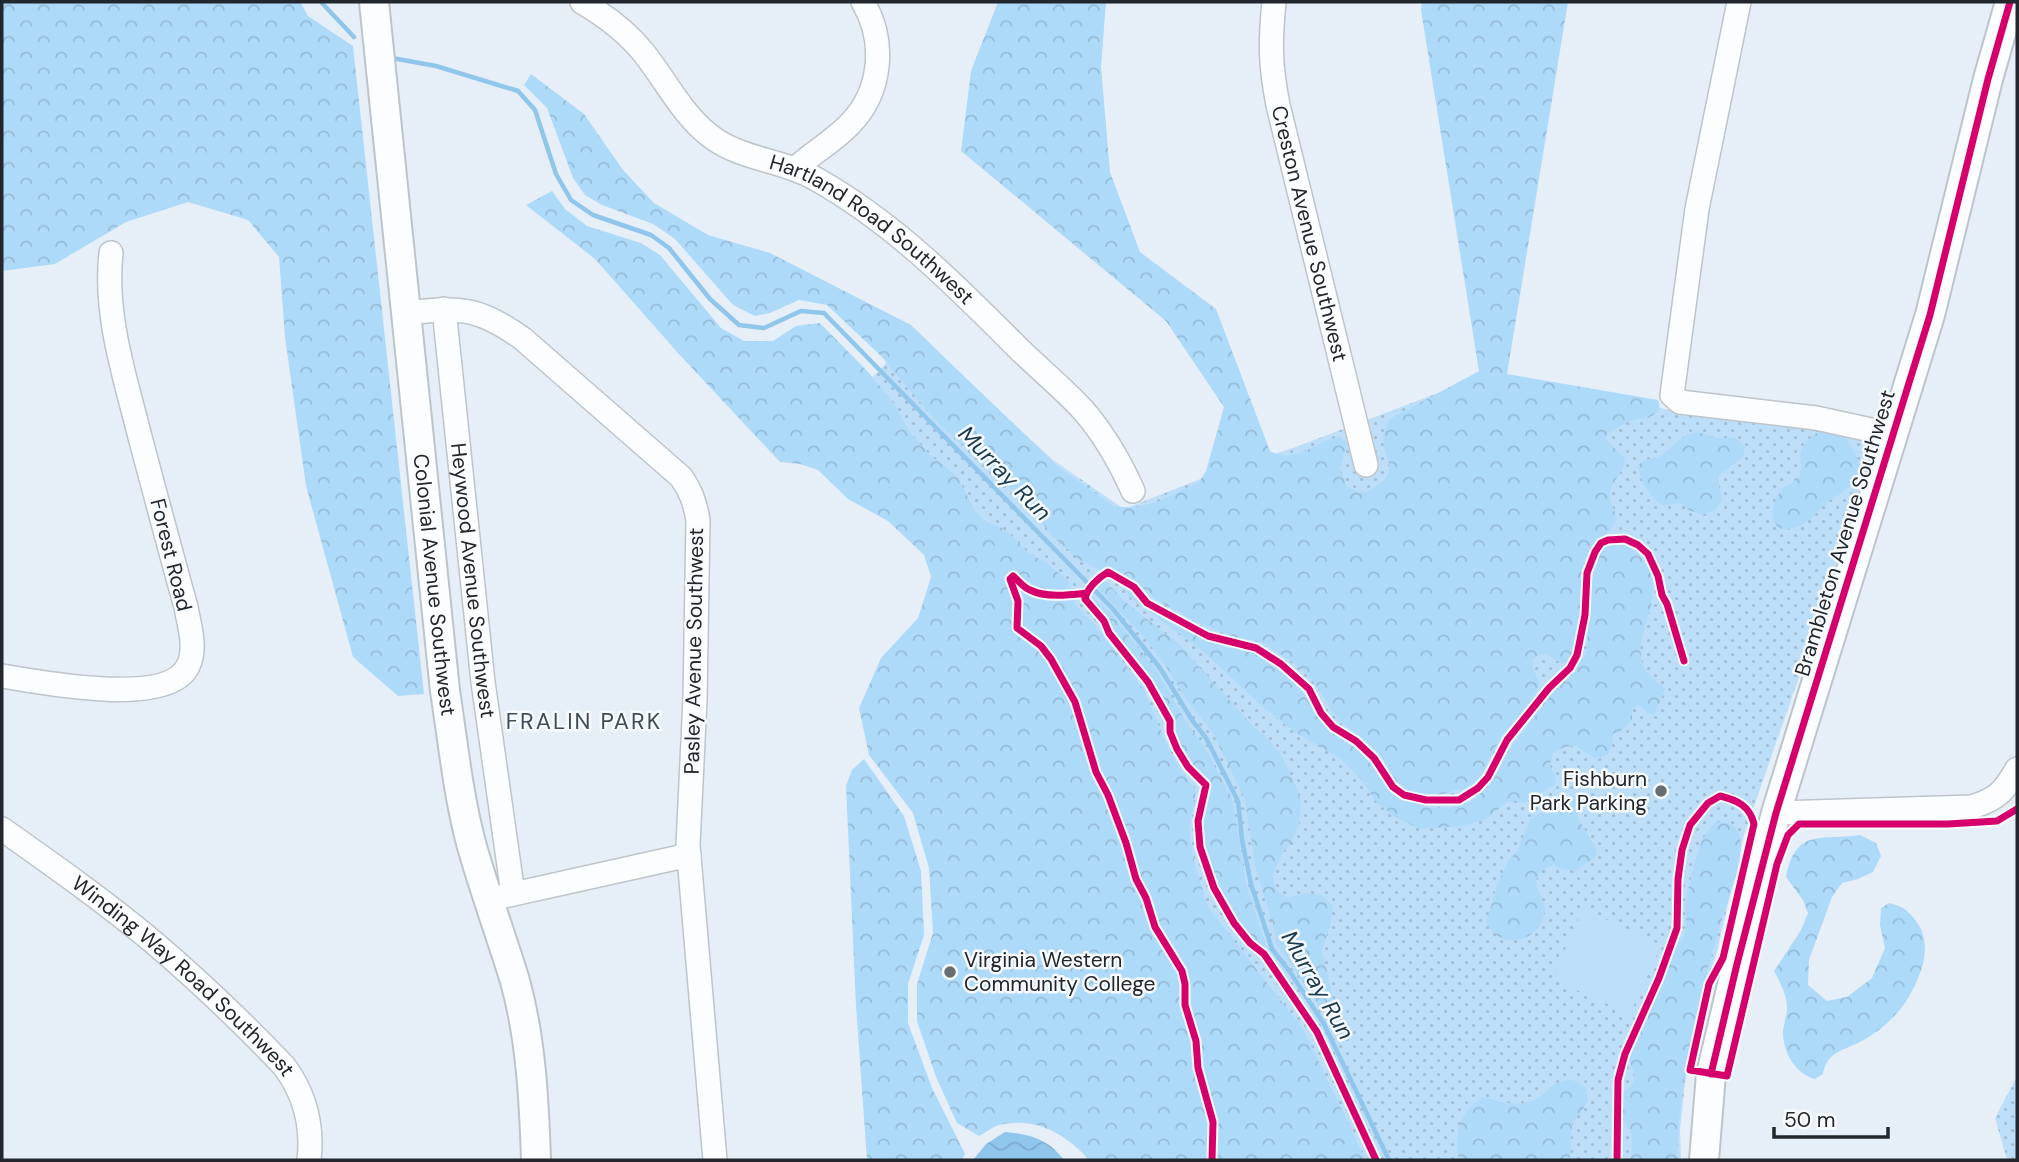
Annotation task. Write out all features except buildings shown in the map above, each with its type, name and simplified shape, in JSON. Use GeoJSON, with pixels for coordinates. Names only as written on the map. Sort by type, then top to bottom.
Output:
{"type":"FeatureCollection","features":[{"type":"Feature","properties":{"kind":"main road","name":"Colonial Avenue Southwest"},"geometry":{"type":"LineString","coordinates":[[374,2],[445,691],[471,843],[501,897],[525,1027],[535,1110],[536,1160]]}},
{"type":"Feature","properties":{"kind":"main road","name":"Brambleton Avenue Southwest"},"geometry":{"type":"LineString","coordinates":[[1704,1160],[1710,1074],[1776,813],[1930,315],[1988,79],[2010,2]]}},
{"type":"Feature","properties":{"kind":"street","name":"Hartland Road Southwest"},"geometry":{"type":"LineString","coordinates":[[582,2],[622,30],[642,50],[693,120],[708,134],[745,155],[795,169],[836,191],[908,242],[1083,410],[1107,441],[1133,491]]}},
{"type":"Feature","properties":{"kind":"street"},"geometry":{"type":"LineString","coordinates":[[795,169],[850,124],[871,96],[877,49],[874,29],[863,2]]}},
{"type":"Feature","properties":{"kind":"street","name":"Creston Avenue Southwest"},"geometry":{"type":"LineString","coordinates":[[1274,2],[1269,46],[1273,79],[1366,465]]}},
{"type":"Feature","properties":{"kind":"street"},"geometry":{"type":"LineString","coordinates":[[1739,2],[1697,209],[1672,395],[1675,400],[1815,418],[1894,435]]}},
{"type":"Feature","properties":{"kind":"street","name":"Forest Road"},"geometry":{"type":"LineString","coordinates":[[2,676],[105,689],[156,688],[180,677],[188,667],[192,640],[186,607],[128,392],[110,311],[108,277],[111,253]]}},
{"type":"Feature","properties":{"kind":"street","name":"Heywood Avenue Southwest"},"geometry":{"type":"LineString","coordinates":[[444,309],[483,682],[501,897]]}},
{"type":"Feature","properties":{"kind":"street","name":"Pasley Avenue Southwest"},"geometry":{"type":"LineString","coordinates":[[407,313],[465,310],[485,315],[502,324],[523,339],[681,477],[695,503],[698,520],[689,855],[715,1160]]}},
{"type":"Feature","properties":{"kind":"street"},"geometry":{"type":"LineString","coordinates":[[1776,813],[1972,807],[1988,802],[2002,793],[2017,769]]}},
{"type":"Feature","properties":{"kind":"street","name":"Winding Way Road Southwest"},"geometry":{"type":"LineString","coordinates":[[2,829],[151,940],[208,990],[284,1066],[293,1078],[306,1107],[309,1160]]}},
{"type":"Feature","properties":{"kind":"street"},"geometry":{"type":"LineString","coordinates":[[501,897],[689,855]]}},
{"type":"Feature","properties":{"kind":"shaded area"},"geometry":{"type":"Polygon","coordinates":[[[916,333],[1053,460],[1124,509],[1480,377],[1734,421],[1795,425],[1875,440],[1811,643],[1744,835],[1716,955],[1699,1011],[1685,1083],[1680,1129],[1681,1160],[1115,1160],[958,585],[837,413],[916,333]]]}},
{"type":"Feature","properties":{"kind":"shaded area"},"geometry":{"type":"Polygon","coordinates":[[[1583,909],[1661,945],[1630,1014],[1552,979],[1583,909]]]}},
{"type":"Feature","properties":{"kind":"shaded area"},"geometry":{"type":"Polygon","coordinates":[[[2017,1076],[2017,1160],[2007,1160],[1995,1118],[2017,1076]]]}},
{"type":"Feature","properties":{"kind":"green space"},"geometry":{"type":"Polygon","coordinates":[[[2,2],[300,2],[308,16],[353,46],[424,694],[398,696],[353,657],[306,486],[285,337],[279,257],[248,220],[188,202],[126,222],[55,264],[2,271],[2,2]]]}},
{"type":"Feature","properties":{"kind":"green space"},"geometry":{"type":"Polygon","coordinates":[[[998,2],[1106,2],[1101,67],[1110,172],[1140,252],[1216,309],[1270,451],[1280,455],[1297,454],[1341,437],[1347,443],[1340,469],[1347,487],[1364,493],[1387,476],[1389,468],[1383,442],[1384,431],[1390,419],[1479,371],[1421,10],[1422,2],[1568,2],[1507,374],[1658,400],[1659,410],[1652,416],[1630,421],[1607,433],[1606,439],[1625,459],[1623,469],[1610,493],[1614,524],[1594,545],[1583,567],[1581,610],[1576,628],[1574,655],[1568,663],[1563,664],[1544,654],[1538,655],[1532,661],[1539,687],[1528,706],[1501,737],[1479,779],[1469,787],[1443,794],[1408,792],[1392,776],[1381,756],[1335,717],[1308,675],[1291,661],[1261,642],[1232,636],[1194,621],[1155,599],[1133,579],[1115,570],[1100,570],[1080,560],[1053,537],[1026,502],[937,422],[881,356],[827,305],[799,300],[770,313],[755,316],[733,305],[675,239],[653,224],[602,205],[585,195],[573,178],[547,108],[524,85],[531,74],[584,114],[623,170],[654,203],[708,235],[770,253],[911,325],[1057,466],[1115,507],[1137,507],[1160,501],[1199,482],[1206,471],[1224,407],[1166,321],[961,151],[971,71],[998,2]]]}},
{"type":"Feature","properties":{"kind":"green space"},"geometry":{"type":"Polygon","coordinates":[[[552,191],[565,209],[587,226],[641,243],[660,255],[721,328],[744,341],[773,341],[796,326],[820,323],[869,373],[895,405],[909,431],[929,454],[957,476],[975,511],[985,521],[1002,528],[1028,553],[1047,563],[1068,581],[1076,606],[1096,626],[1144,690],[1169,750],[1196,790],[1189,831],[1195,866],[1208,907],[1303,1029],[1366,1160],[1089,1160],[1071,1142],[1037,1125],[999,1125],[979,1136],[957,1123],[936,1077],[917,1021],[917,984],[933,933],[929,868],[913,813],[869,755],[859,708],[881,658],[918,618],[931,577],[924,555],[888,521],[848,499],[818,470],[800,464],[780,462],[595,259],[526,205],[552,191]]]}},
{"type":"Feature","properties":{"kind":"green space"},"geometry":{"type":"Polygon","coordinates":[[[1698,432],[1716,438],[1735,438],[1745,446],[1743,457],[1719,475],[1722,500],[1716,510],[1702,515],[1680,503],[1663,506],[1646,488],[1638,465],[1645,460],[1659,457],[1684,436],[1698,432]]]}},
{"type":"Feature","properties":{"kind":"green space"},"geometry":{"type":"Polygon","coordinates":[[[1818,432],[1846,438],[1858,459],[1857,475],[1848,488],[1806,522],[1795,528],[1781,529],[1774,521],[1773,507],[1782,489],[1800,475],[1802,447],[1818,432]]]}},
{"type":"Feature","properties":{"kind":"green space"},"geometry":{"type":"Polygon","coordinates":[[[1617,544],[1640,556],[1653,583],[1641,653],[1647,672],[1666,688],[1654,715],[1639,705],[1632,709],[1632,720],[1621,731],[1613,734],[1610,749],[1599,759],[1573,746],[1553,753],[1550,766],[1556,784],[1525,803],[1507,802],[1485,820],[1462,826],[1420,829],[1397,818],[1377,803],[1361,779],[1339,758],[1295,732],[1264,708],[1200,649],[1131,598],[1116,579],[1132,590],[1146,607],[1223,647],[1255,653],[1288,676],[1304,694],[1322,724],[1359,751],[1387,788],[1397,796],[1430,808],[1450,808],[1473,800],[1489,786],[1509,750],[1553,693],[1576,671],[1586,652],[1594,565],[1601,552],[1608,546],[1617,544]]]}},
{"type":"Feature","properties":{"kind":"green space"},"geometry":{"type":"Polygon","coordinates":[[[1102,581],[1107,582],[1124,601],[1180,645],[1281,755],[1301,801],[1299,824],[1292,841],[1280,857],[1273,877],[1277,891],[1287,898],[1304,893],[1321,895],[1333,906],[1322,950],[1334,1004],[1331,1015],[1323,1011],[1277,945],[1256,870],[1245,800],[1213,733],[1188,702],[1143,636],[1099,589],[1102,581]]]}},
{"type":"Feature","properties":{"kind":"green space"},"geometry":{"type":"Polygon","coordinates":[[[1090,595],[1110,612],[1157,671],[1188,725],[1204,746],[1233,801],[1246,884],[1266,945],[1263,948],[1251,938],[1229,909],[1206,854],[1202,821],[1210,783],[1191,765],[1174,730],[1172,717],[1152,678],[1112,630],[1107,618],[1089,599],[1090,595]]]}},
{"type":"Feature","properties":{"kind":"green space"},"geometry":{"type":"Polygon","coordinates":[[[864,759],[904,816],[921,871],[924,935],[908,984],[908,1023],[932,1088],[965,1154],[962,1160],[867,1160],[856,1006],[846,786],[852,770],[864,759]]]}},
{"type":"Feature","properties":{"kind":"green space"},"geometry":{"type":"Polygon","coordinates":[[[1566,796],[1575,796],[1579,801],[1578,818],[1597,850],[1595,858],[1575,871],[1554,865],[1542,871],[1536,882],[1545,910],[1540,925],[1522,939],[1507,940],[1500,937],[1491,930],[1486,920],[1497,884],[1518,849],[1530,819],[1566,796]]]}},
{"type":"Feature","properties":{"kind":"green space"},"geometry":{"type":"Polygon","coordinates":[[[1716,822],[1728,823],[1737,829],[1741,847],[1740,859],[1707,971],[1693,1030],[1681,1104],[1677,1160],[1631,1160],[1632,1134],[1623,1120],[1623,1093],[1634,1081],[1629,1058],[1684,934],[1686,899],[1697,855],[1706,834],[1716,822]]]}},
{"type":"Feature","properties":{"kind":"green space"},"geometry":{"type":"Polygon","coordinates":[[[1860,835],[1876,843],[1881,856],[1873,872],[1842,883],[1832,897],[1809,960],[1808,985],[1827,1001],[1847,997],[1872,978],[1885,948],[1880,925],[1881,908],[1889,903],[1904,909],[1918,924],[1924,938],[1924,958],[1912,992],[1893,1018],[1866,1039],[1832,1056],[1823,1074],[1815,1079],[1802,1073],[1793,1063],[1783,1036],[1787,1003],[1774,971],[1801,930],[1808,913],[1803,900],[1786,877],[1790,861],[1804,843],[1822,838],[1860,835]]]}},
{"type":"Feature","properties":{"kind":"green space"},"geometry":{"type":"Polygon","coordinates":[[[1573,1080],[1586,1088],[1588,1102],[1572,1124],[1570,1160],[1459,1160],[1457,1141],[1460,1124],[1469,1109],[1483,1097],[1508,1103],[1528,1102],[1540,1097],[1558,1082],[1573,1080]]]}},
{"type":"Feature","properties":{"kind":"water"},"geometry":{"type":"Polygon","coordinates":[[[1005,1132],[1023,1134],[1045,1142],[1064,1160],[973,1160],[986,1144],[1005,1132]]]}},
{"type":"Feature","properties":{"kind":"waterway","name":"Murray Run"},"geometry":{"type":"LineString","coordinates":[[321,2],[354,37]]}},
{"type":"Feature","properties":{"kind":"waterway","name":"Murray Run"},"geometry":{"type":"LineString","coordinates":[[392,58],[436,66],[518,91],[535,110],[556,174],[571,200],[593,215],[651,235],[669,248],[710,299],[739,325],[764,328],[801,311],[824,313],[1113,609],[1160,668],[1206,738],[1238,801],[1251,884],[1272,949],[1324,1024],[1389,1160]]}},
{"type":"Feature","properties":{"kind":"cycle path"},"geometry":{"type":"LineString","coordinates":[[1711,1074],[1776,813],[1930,315],[1988,79],[2010,2]]}},
{"type":"Feature","properties":{"kind":"cycle path"},"geometry":{"type":"LineString","coordinates":[[1376,1160],[1317,1032],[1264,954],[1250,943],[1234,923],[1214,888],[1200,847],[1198,821],[1206,785],[1188,767],[1177,749],[1170,732],[1170,721],[1148,682],[1085,599],[1088,591],[1108,572],[1134,587],[1147,603],[1208,636],[1256,648],[1281,664],[1309,689],[1321,713],[1333,727],[1356,741],[1374,758],[1393,787],[1404,795],[1426,800],[1459,800],[1478,788],[1488,777],[1507,740],[1549,688],[1570,668],[1577,655],[1585,615],[1587,573],[1601,543],[1625,539],[1648,554],[1658,576],[1684,661]]}},
{"type":"Feature","properties":{"kind":"cycle path"},"geometry":{"type":"LineString","coordinates":[[1086,593],[1036,593],[1013,576],[1010,579],[1018,601],[1017,628],[1041,646],[1075,702],[1096,772],[1108,795],[1155,927],[1182,971],[1185,1005],[1196,1041],[1198,1068],[1213,1122],[1212,1160]]}},
{"type":"Feature","properties":{"kind":"cycle path"},"geometry":{"type":"LineString","coordinates":[[1617,1160],[1618,1080],[1625,1054],[1659,978],[1677,928],[1678,879],[1682,850],[1690,825],[1708,803],[1720,796],[1737,802],[1746,808],[1754,824],[1723,958],[1709,984],[1690,1070],[1727,1076],[1777,864],[1788,835],[1799,824],[1948,824],[1997,821],[2017,809]]}},
{"type":"Feature","properties":{"kind":"place","name":"Fishburn Park Parking"},"geometry":{"type":"Point","coordinates":[1661,791]}},
{"type":"Feature","properties":{"kind":"place","name":"Virginia Western Community College"},"geometry":{"type":"Point","coordinates":[950,972]}},
{"type":"Feature","properties":{"kind":"district","name":"FRALIN PARK"},"geometry":{"type":"Point","coordinates":[584,721]}}]}
